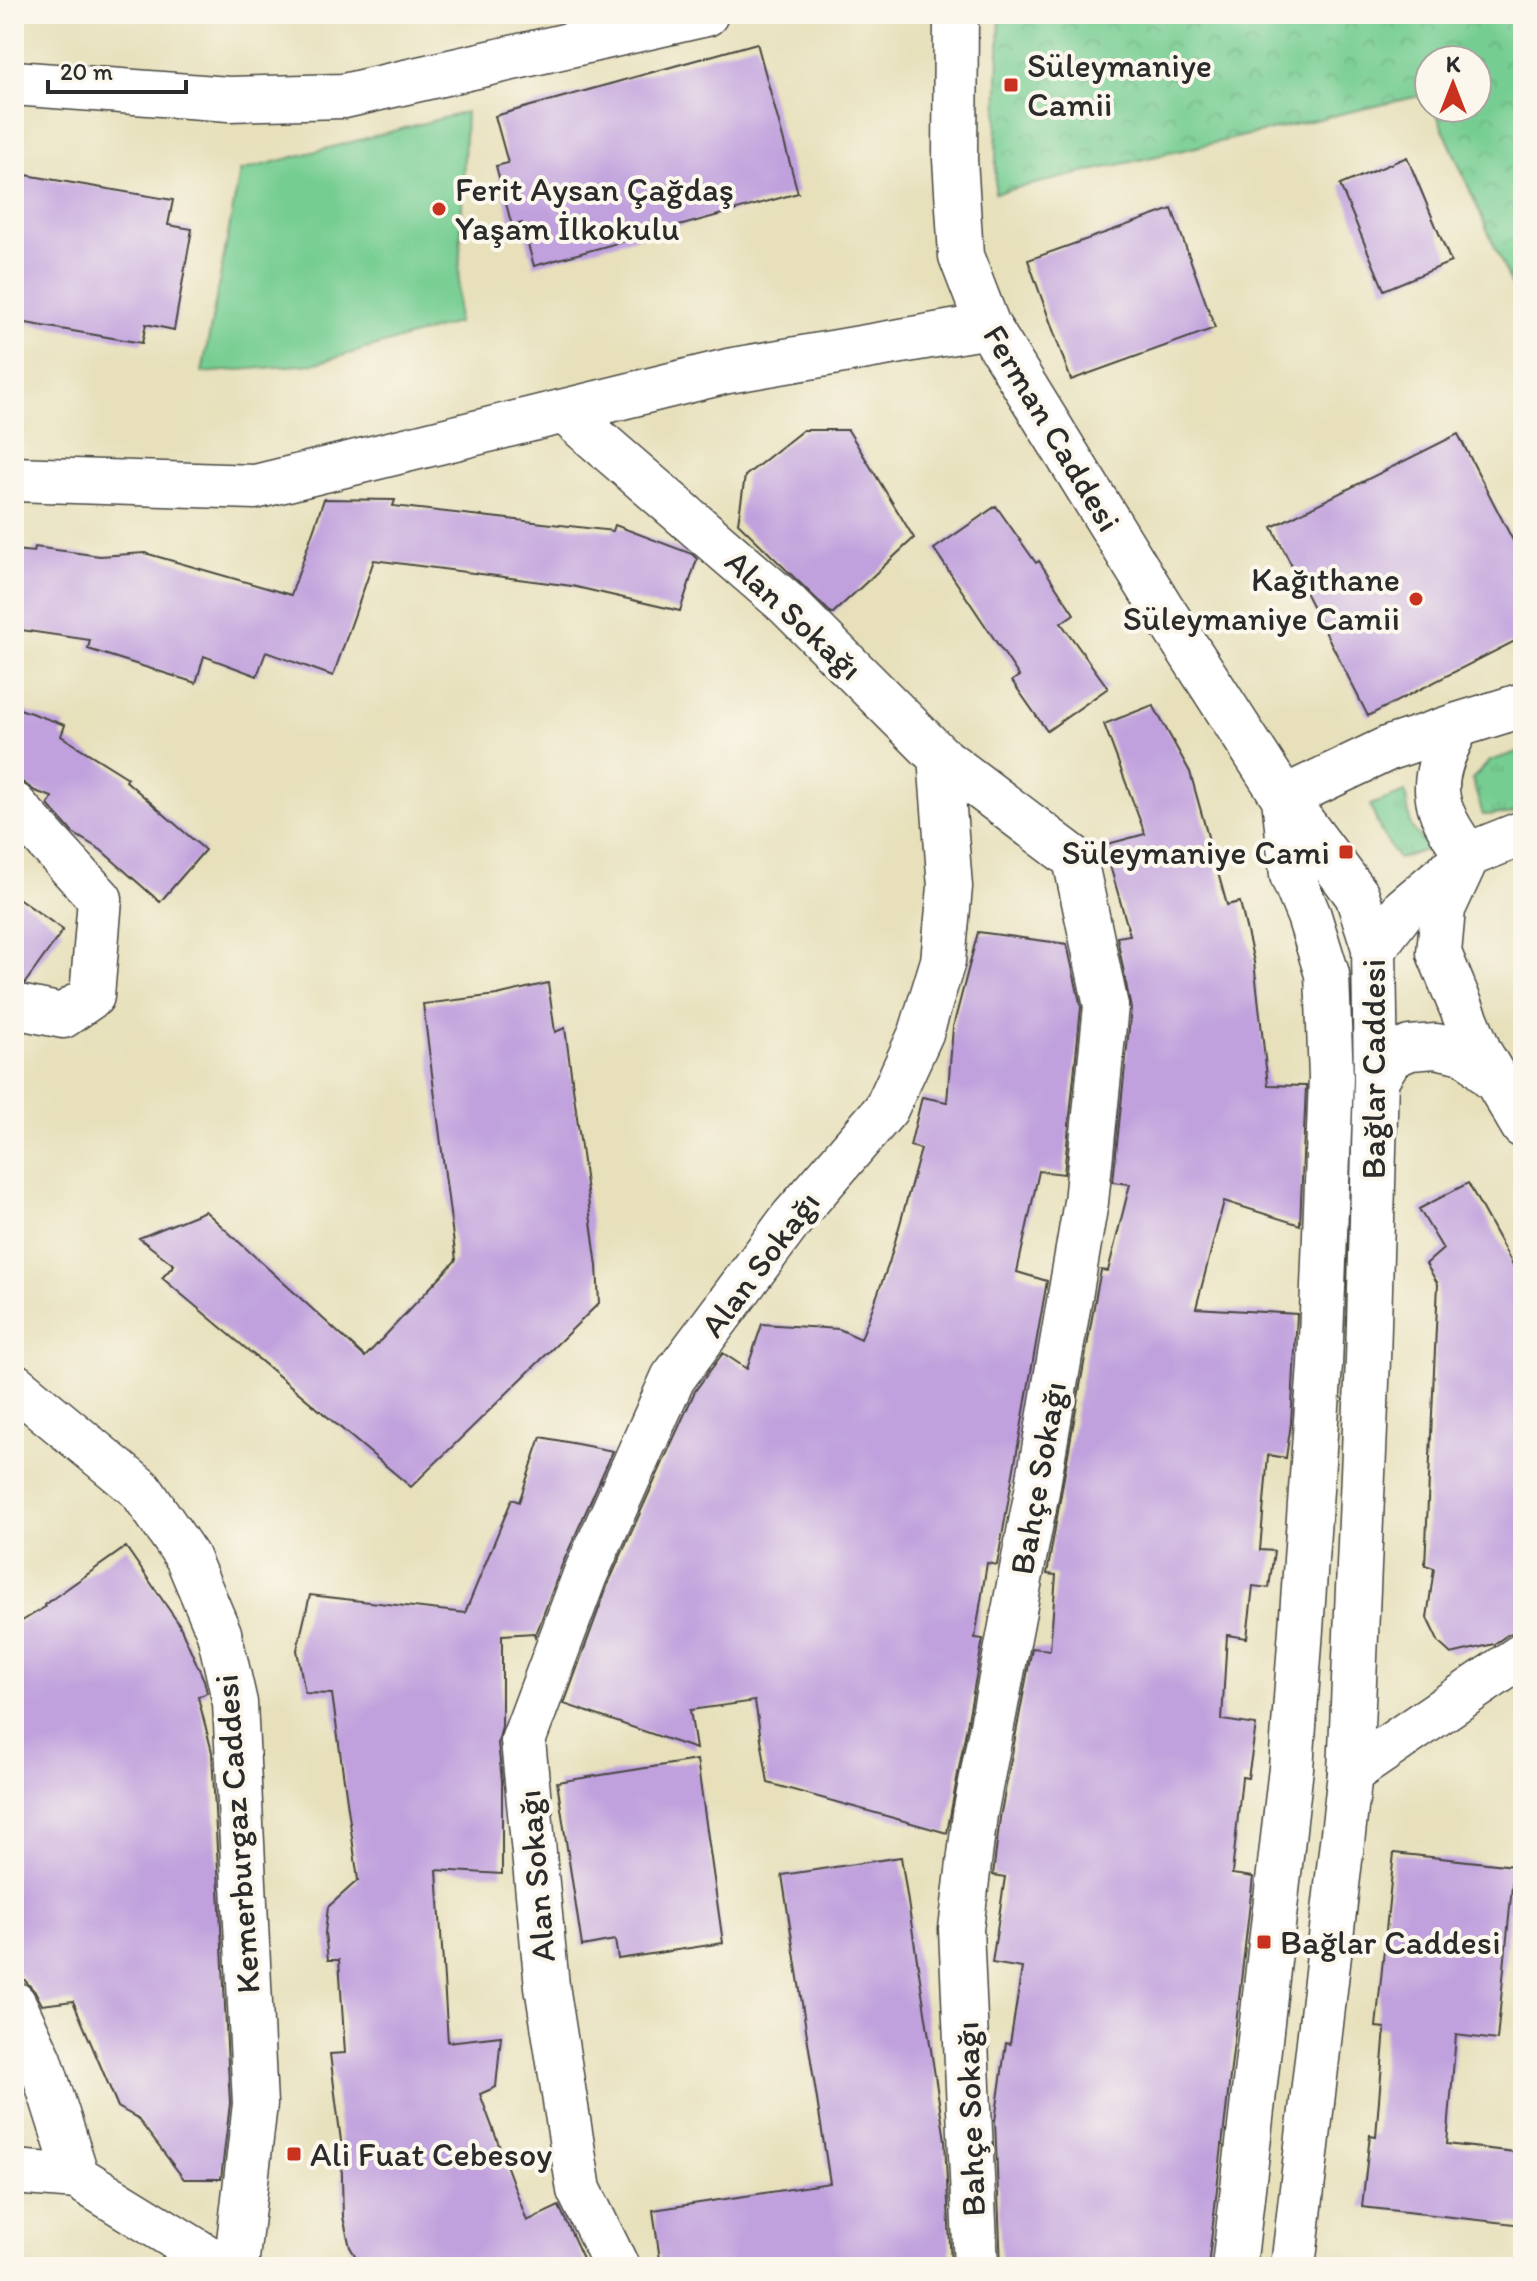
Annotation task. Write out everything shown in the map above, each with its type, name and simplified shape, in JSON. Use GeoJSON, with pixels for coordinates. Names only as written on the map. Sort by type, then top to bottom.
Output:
{"type":"FeatureCollection","features":[{"type":"Feature","properties":{"kind":"street"},"geometry":{"type":"LineString","coordinates":[[14,83],[229,99],[344,96],[706,14]]}},
{"type":"Feature","properties":{"kind":"street","name":"Ferman Caddesi"},"geometry":{"type":"LineString","coordinates":[[956,14],[955,159],[961,256],[988,326],[1161,607],[1284,798]]}},
{"type":"Feature","properties":{"kind":"street"},"geometry":{"type":"LineString","coordinates":[[14,479],[255,487],[728,371],[988,326]]}},
{"type":"Feature","properties":{"kind":"street","name":"Alan Sokağı"},"geometry":{"type":"LineString","coordinates":[[565,412],[786,603],[940,757],[950,887],[943,961],[921,1033],[886,1109],[793,1217],[673,1378],[585,1575],[523,1741],[547,1986],[579,2190],[617,2267]]}},
{"type":"Feature","properties":{"kind":"street"},"geometry":{"type":"LineString","coordinates":[[1284,798],[1389,748],[1523,705]]}},
{"type":"Feature","properties":{"kind":"street"},"geometry":{"type":"LineString","coordinates":[[1458,725],[1441,757],[1436,782],[1441,811],[1454,837],[1468,855]]}},
{"type":"Feature","properties":{"kind":"street","name":"Bahçe Sokağı"},"geometry":{"type":"LineString","coordinates":[[940,757],[1075,859],[1106,1006],[1086,1202],[1037,1491],[975,1814],[961,1929],[976,2267]]}},
{"type":"Feature","properties":{"kind":"street","name":"Bağlar Caddesi"},"geometry":{"type":"LineString","coordinates":[[1284,798],[1357,895],[1374,948],[1376,1080],[1369,1343],[1350,1773],[1293,2267]]}},
{"type":"Feature","properties":{"kind":"street","name":"Bağlar Caddesi"},"geometry":{"type":"LineString","coordinates":[[1234,2267],[1291,1768],[1320,1365],[1331,1078],[1327,974],[1292,875],[1284,798]]}},
{"type":"Feature","properties":{"kind":"street"},"geometry":{"type":"LineString","coordinates":[[14,805],[100,899],[92,996],[63,1016],[14,1006]]}},
{"type":"Feature","properties":{"kind":"street"},"geometry":{"type":"LineString","coordinates":[[1374,948],[1404,909],[1468,855],[1522,834]]}},
{"type":"Feature","properties":{"kind":"street"},"geometry":{"type":"LineString","coordinates":[[1468,855],[1443,909],[1439,953],[1480,1053],[1523,1126]]}},
{"type":"Feature","properties":{"kind":"street"},"geometry":{"type":"LineString","coordinates":[[1376,1080],[1391,1056],[1410,1048],[1436,1046],[1468,1053],[1500,1086]]}},
{"type":"Feature","properties":{"kind":"street","name":"Kemerburgaz Caddesi"},"geometry":{"type":"LineString","coordinates":[[14,1385],[141,1490],[187,1557],[219,1633],[235,1703],[255,2104],[236,2267]]}},
{"type":"Feature","properties":{"kind":"street"},"geometry":{"type":"LineString","coordinates":[[1350,1773],[1523,1655]]}},
{"type":"Feature","properties":{"kind":"street"},"geometry":{"type":"LineString","coordinates":[[14,2004],[40,2060],[77,2177]]}},
{"type":"Feature","properties":{"kind":"street"},"geometry":{"type":"LineString","coordinates":[[14,2172],[77,2177],[223,2267]]}},
{"type":"Feature","properties":{"kind":"green space"},"geometry":{"type":"Polygon","coordinates":[[[1000,14],[1523,14],[1523,289],[1515,293],[1441,124],[1493,124],[1493,44],[1413,44],[1413,97],[995,193],[1000,14]]]}},
{"type":"Feature","properties":{"kind":"green space"},"geometry":{"type":"Polygon","coordinates":[[[466,112],[457,323],[313,364],[202,373],[240,171],[466,112]]]}},
{"type":"Feature","properties":{"kind":"green space"},"geometry":{"type":"Polygon","coordinates":[[[1523,750],[1523,808],[1510,814],[1483,815],[1472,779],[1490,761],[1523,750]]]}},
{"type":"Feature","properties":{"kind":"green space"},"geometry":{"type":"Polygon","coordinates":[[[1405,792],[1411,826],[1428,849],[1398,859],[1381,832],[1370,805],[1405,792]]]}},
{"type":"Feature","properties":{"kind":"building"},"geometry":{"type":"Polygon","coordinates":[[[757,43],[798,193],[534,266],[522,223],[512,226],[496,166],[508,163],[495,116],[757,43]]]}},
{"type":"Feature","properties":{"kind":"building"},"geometry":{"type":"Polygon","coordinates":[[[1407,157],[1451,262],[1384,290],[1340,185],[1407,157]]]}},
{"type":"Feature","properties":{"kind":"building"},"geometry":{"type":"Polygon","coordinates":[[[14,173],[173,200],[168,225],[192,229],[174,330],[146,324],[142,343],[14,321],[14,173]]]}},
{"type":"Feature","properties":{"kind":"building"},"geometry":{"type":"Polygon","coordinates":[[[1172,209],[1215,328],[1071,380],[1028,260],[1172,209]]]}},
{"type":"Feature","properties":{"kind":"building"},"geometry":{"type":"Polygon","coordinates":[[[803,430],[848,430],[914,538],[832,614],[738,523],[745,476],[803,430]]]}},
{"type":"Feature","properties":{"kind":"building","name":"Kağıthane Süleymaniye Camii"},"geometry":{"type":"Polygon","coordinates":[[[1458,434],[1523,560],[1523,637],[1368,716],[1272,527],[1458,434]]]}},
{"type":"Feature","properties":{"kind":"building"},"geometry":{"type":"Polygon","coordinates":[[[324,499],[395,500],[393,506],[613,531],[615,525],[692,554],[697,559],[680,611],[572,586],[374,560],[333,676],[266,652],[257,676],[204,656],[196,683],[88,649],[90,640],[14,629],[14,550],[34,552],[35,547],[100,556],[145,553],[291,595],[324,499]]]}},
{"type":"Feature","properties":{"kind":"building"},"geometry":{"type":"Polygon","coordinates":[[[996,506],[1036,563],[1039,561],[1074,614],[1061,623],[1108,688],[1047,731],[1012,681],[1019,676],[934,549],[996,506]]]}},
{"type":"Feature","properties":{"kind":"building"},"geometry":{"type":"Polygon","coordinates":[[[1153,705],[1190,772],[1227,905],[1240,902],[1254,962],[1268,1085],[1306,1086],[1300,1225],[1224,1201],[1196,1308],[1297,1314],[1286,1458],[1268,1455],[1260,1550],[1274,1551],[1269,1588],[1253,1586],[1247,1638],[1227,1635],[1222,1720],[1256,1725],[1248,1778],[1242,1777],[1232,1874],[1253,1877],[1208,2267],[1001,2267],[995,2121],[1006,2043],[1010,2044],[1022,1968],[992,1963],[1005,1877],[993,1875],[1000,1818],[1032,1648],[1050,1650],[1056,1575],[1047,1574],[1101,1270],[1108,1271],[1130,1184],[1113,1182],[1131,1009],[1117,937],[1130,935],[1104,845],[1145,834],[1104,724],[1153,705]]]}},
{"type":"Feature","properties":{"kind":"building"},"geometry":{"type":"Polygon","coordinates":[[[14,707],[65,725],[61,736],[128,778],[126,781],[205,850],[160,902],[101,850],[73,833],[48,805],[52,797],[14,781],[14,707]]]}},
{"type":"Feature","properties":{"kind":"building"},"geometry":{"type":"Polygon","coordinates":[[[14,895],[63,930],[25,983],[14,982],[14,895]]]}},
{"type":"Feature","properties":{"kind":"building"},"geometry":{"type":"Polygon","coordinates":[[[978,932],[1067,944],[1081,1007],[1064,1174],[1039,1171],[1017,1272],[1047,1281],[997,1565],[987,1563],[975,1638],[983,1639],[947,1833],[768,1783],[755,1701],[690,1710],[696,1749],[564,1704],[608,1584],[695,1391],[723,1353],[747,1369],[762,1324],[839,1329],[861,1339],[889,1263],[921,1149],[910,1146],[922,1097],[947,1102],[953,1027],[978,932]]]}},
{"type":"Feature","properties":{"kind":"building"},"geometry":{"type":"Polygon","coordinates":[[[548,983],[555,1032],[565,1028],[597,1266],[599,1303],[411,1487],[162,1278],[174,1265],[139,1238],[205,1211],[365,1357],[456,1260],[423,1004],[497,995],[548,983]]]}},
{"type":"Feature","properties":{"kind":"building"},"geometry":{"type":"Polygon","coordinates":[[[1468,1183],[1523,1283],[1523,1630],[1509,1634],[1494,1644],[1451,1654],[1439,1643],[1427,1618],[1434,1568],[1425,1565],[1438,1284],[1426,1264],[1443,1249],[1419,1209],[1468,1183]]]}},
{"type":"Feature","properties":{"kind":"building"},"geometry":{"type":"Polygon","coordinates":[[[541,1437],[613,1451],[562,1565],[535,1637],[534,1633],[502,1635],[502,1726],[498,1743],[502,1781],[502,1874],[437,1870],[448,2042],[501,2036],[496,2087],[480,2094],[527,2221],[559,2206],[587,2267],[362,2267],[350,2247],[343,2217],[341,2141],[330,2054],[345,2053],[339,1960],[328,1960],[325,1933],[328,1907],[358,1880],[332,1694],[305,1693],[297,1650],[310,1595],[465,1613],[512,1499],[519,1502],[541,1437]]]}},
{"type":"Feature","properties":{"kind":"building"},"geometry":{"type":"Polygon","coordinates":[[[126,1547],[179,1624],[207,1693],[198,1697],[212,1752],[230,2103],[221,2179],[184,2179],[137,2118],[118,2107],[73,2001],[42,2005],[36,1993],[14,1968],[14,1626],[126,1547]]]}},
{"type":"Feature","properties":{"kind":"building"},"geometry":{"type":"Polygon","coordinates":[[[697,1760],[723,1943],[618,1959],[615,1940],[582,1946],[557,1782],[697,1760]]]}},
{"type":"Feature","properties":{"kind":"building"},"geometry":{"type":"Polygon","coordinates":[[[1394,1853],[1514,1866],[1497,2040],[1456,2035],[1447,2144],[1523,2153],[1523,2225],[1362,2207],[1370,2135],[1376,2136],[1385,2028],[1376,2027],[1394,1853]]]}},
{"type":"Feature","properties":{"kind":"building"},"geometry":{"type":"Polygon","coordinates":[[[901,1857],[945,2140],[951,2267],[661,2267],[653,2210],[830,2183],[782,1875],[901,1857]]]}},
{"type":"Feature","properties":{"kind":"place","name":"Süleymaniye Camii"},"geometry":{"type":"Point","coordinates":[1011,85]}},
{"type":"Feature","properties":{"kind":"place","name":"Ferit Aysan Çağdaş Yaşam İlkokulu"},"geometry":{"type":"Point","coordinates":[439,209]}},
{"type":"Feature","properties":{"kind":"place","name":"Kağıthane Süleymaniye Camii"},"geometry":{"type":"Point","coordinates":[1416,599]}},
{"type":"Feature","properties":{"kind":"place","name":"Süleymaniye Cami"},"geometry":{"type":"Point","coordinates":[1346,852]}},
{"type":"Feature","properties":{"kind":"place","name":"Bağlar Caddesi"},"geometry":{"type":"Point","coordinates":[1264,1942]}},
{"type":"Feature","properties":{"kind":"place","name":"Ali Fuat Cebesoy"},"geometry":{"type":"Point","coordinates":[294,2154]}}]}
